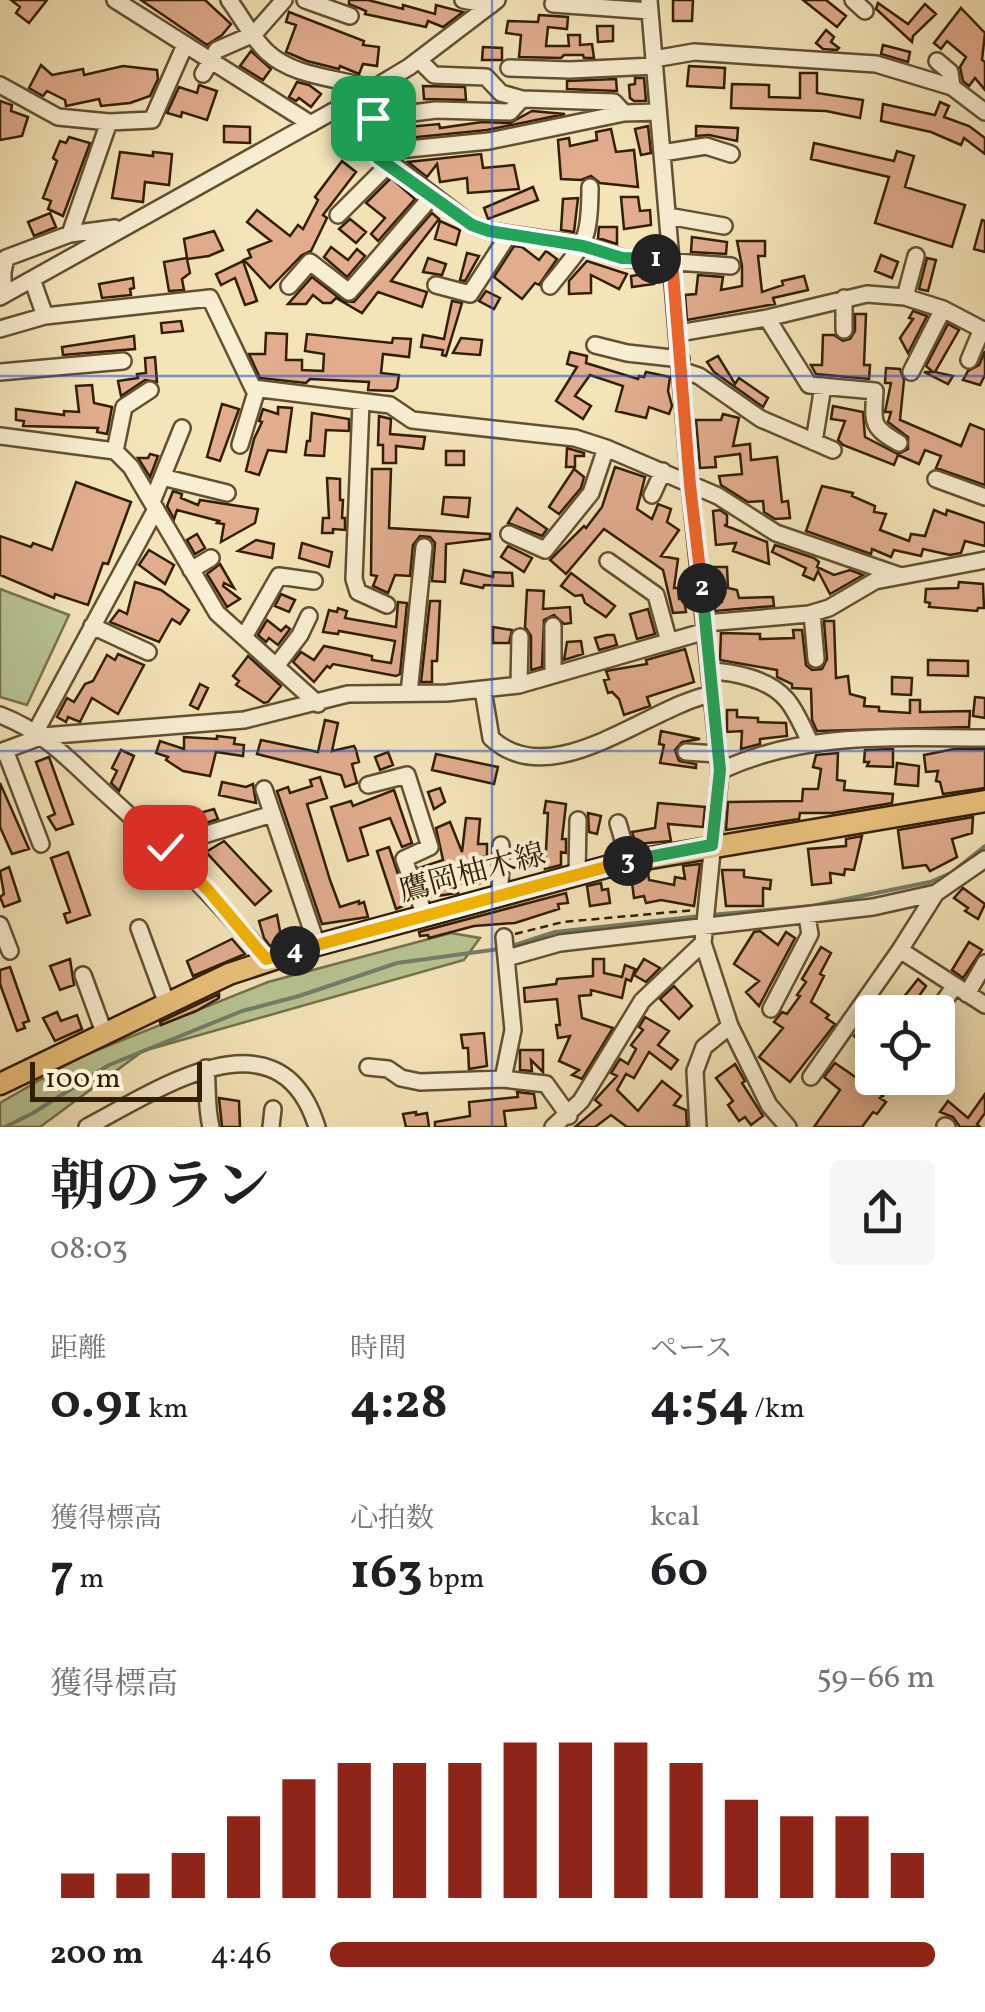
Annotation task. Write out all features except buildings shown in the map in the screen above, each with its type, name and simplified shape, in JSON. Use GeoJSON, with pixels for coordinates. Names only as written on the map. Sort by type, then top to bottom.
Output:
{"type":"FeatureCollection","features":[{"type":"Feature","properties":{"kind":"main road","name":"鷹岡柚木線"},"geometry":{"type":"LineString","coordinates":[[0,1084],[266,959],[630,861],[985,802]]}},
{"type":"Feature","properties":{"kind":"street"},"geometry":{"type":"LineString","coordinates":[[115,0],[185,45],[206,68],[311,124]]}},
{"type":"Feature","properties":{"kind":"street"},"geometry":{"type":"LineString","coordinates":[[229,0],[265,50],[299,70],[368,92]]}},
{"type":"Feature","properties":{"kind":"street"},"geometry":{"type":"LineString","coordinates":[[206,68],[217,50],[254,34],[284,0]]}},
{"type":"Feature","properties":{"kind":"street"},"geometry":{"type":"LineString","coordinates":[[305,0],[350,16]]}},
{"type":"Feature","properties":{"kind":"street"},"geometry":{"type":"LineString","coordinates":[[463,0],[494,3]]}},
{"type":"Feature","properties":{"kind":"street"},"geometry":{"type":"LineString","coordinates":[[128,226],[70,234],[3,257],[2,296],[32,279],[128,226],[368,92],[419,60],[494,3]]}},
{"type":"Feature","properties":{"kind":"street"},"geometry":{"type":"LineString","coordinates":[[553,4],[650,6],[690,485],[719,762],[706,923],[730,1026],[769,1105],[788,1127]]}},
{"type":"Feature","properties":{"kind":"street"},"geometry":{"type":"LineString","coordinates":[[0,85],[58,117],[109,122],[152,120],[185,45]]}},
{"type":"Feature","properties":{"kind":"street"},"geometry":{"type":"LineString","coordinates":[[509,68],[570,70],[654,63],[694,52],[876,64],[952,86],[985,112]]}},
{"type":"Feature","properties":{"kind":"street"},"geometry":{"type":"LineString","coordinates":[[419,60],[434,75],[486,77],[501,93],[522,98],[614,102],[624,114]]}},
{"type":"Feature","properties":{"kind":"street"},"geometry":{"type":"LineString","coordinates":[[937,60],[950,72],[952,86]]}},
{"type":"Feature","properties":{"kind":"street"},"geometry":{"type":"LineString","coordinates":[[368,92],[384,158],[472,225],[583,246],[622,258],[731,266]]}},
{"type":"Feature","properties":{"kind":"street"},"geometry":{"type":"LineString","coordinates":[[373,118],[436,110],[510,112],[522,98]]}},
{"type":"Feature","properties":{"kind":"street"},"geometry":{"type":"LineString","coordinates":[[338,215],[384,158],[624,114],[658,112]]}},
{"type":"Feature","properties":{"kind":"street"},"geometry":{"type":"LineString","coordinates":[[70,234],[109,122]]}},
{"type":"Feature","properties":{"kind":"street"},"geometry":{"type":"LineString","coordinates":[[662,153],[706,146],[731,154]]}},
{"type":"Feature","properties":{"kind":"street"},"geometry":{"type":"LineString","coordinates":[[550,286],[583,246],[590,228],[590,187]]}},
{"type":"Feature","properties":{"kind":"street"},"geometry":{"type":"LineString","coordinates":[[289,286],[310,262],[349,292],[433,195]]}},
{"type":"Feature","properties":{"kind":"street"},"geometry":{"type":"LineString","coordinates":[[668,216],[724,226]]}},
{"type":"Feature","properties":{"kind":"street"},"geometry":{"type":"LineString","coordinates":[[436,285],[470,294],[508,234]]}},
{"type":"Feature","properties":{"kind":"street"},"geometry":{"type":"LineString","coordinates":[[904,297],[916,256]]}},
{"type":"Feature","properties":{"kind":"street"},"geometry":{"type":"LineString","coordinates":[[32,279],[45,316]]}},
{"type":"Feature","properties":{"kind":"street"},"geometry":{"type":"LineString","coordinates":[[678,333],[767,318],[868,294],[904,297],[943,309],[983,330],[969,360]]}},
{"type":"Feature","properties":{"kind":"street"},"geometry":{"type":"LineString","coordinates":[[0,329],[45,316],[210,298],[253,388],[390,405],[412,420],[575,438],[718,496],[776,533],[890,569],[901,576]]}},
{"type":"Feature","properties":{"kind":"street"},"geometry":{"type":"LineString","coordinates":[[844,298],[844,330]]}},
{"type":"Feature","properties":{"kind":"street"},"geometry":{"type":"LineString","coordinates":[[911,372],[943,309]]}},
{"type":"Feature","properties":{"kind":"street"},"geometry":{"type":"LineString","coordinates":[[767,318],[808,384],[875,391],[873,420],[878,431],[899,443]]}},
{"type":"Feature","properties":{"kind":"street"},"geometry":{"type":"LineString","coordinates":[[596,345],[681,365],[762,419],[833,450]]}},
{"type":"Feature","properties":{"kind":"street"},"geometry":{"type":"LineString","coordinates":[[0,372],[123,360]]}},
{"type":"Feature","properties":{"kind":"street"},"geometry":{"type":"LineString","coordinates":[[814,442],[824,386]]}},
{"type":"Feature","properties":{"kind":"street"},"geometry":{"type":"LineString","coordinates":[[240,445],[257,389]]}},
{"type":"Feature","properties":{"kind":"street"},"geometry":{"type":"LineString","coordinates":[[115,451],[124,407],[150,390]]}},
{"type":"Feature","properties":{"kind":"street"},"geometry":{"type":"LineString","coordinates":[[361,402],[354,579],[358,592],[387,605]]}},
{"type":"Feature","properties":{"kind":"street"},"geometry":{"type":"LineString","coordinates":[[39,733],[154,506],[182,428]]}},
{"type":"Feature","properties":{"kind":"street"},"geometry":{"type":"LineString","coordinates":[[0,436],[115,451],[131,467],[217,613],[318,704]]}},
{"type":"Feature","properties":{"kind":"street"},"geometry":{"type":"LineString","coordinates":[[509,534],[544,550],[591,493],[606,448]]}},
{"type":"Feature","properties":{"kind":"street"},"geometry":{"type":"LineString","coordinates":[[652,494],[662,472]]}},
{"type":"Feature","properties":{"kind":"street"},"geometry":{"type":"LineString","coordinates":[[162,477],[227,494]]}},
{"type":"Feature","properties":{"kind":"street"},"geometry":{"type":"LineString","coordinates":[[936,480],[985,497]]}},
{"type":"Feature","properties":{"kind":"street"},"geometry":{"type":"LineString","coordinates":[[409,692],[424,546]]}},
{"type":"Feature","properties":{"kind":"street"},"geometry":{"type":"LineString","coordinates":[[191,570],[211,558]]}},
{"type":"Feature","properties":{"kind":"street"},"geometry":{"type":"LineString","coordinates":[[608,560],[656,595],[669,642]]}},
{"type":"Feature","properties":{"kind":"street"},"geometry":{"type":"LineString","coordinates":[[41,844],[2,751],[39,733],[244,720],[348,694],[484,690],[519,685],[669,642],[706,627],[829,608],[874,580],[985,560]]}},
{"type":"Feature","properties":{"kind":"street"},"geometry":{"type":"LineString","coordinates":[[244,637],[279,576],[314,580]]}},
{"type":"Feature","properties":{"kind":"street"},"geometry":{"type":"LineString","coordinates":[[812,613],[816,660]]}},
{"type":"Feature","properties":{"kind":"street"},"geometry":{"type":"LineString","coordinates":[[277,665],[300,636],[309,616]]}},
{"type":"Feature","properties":{"kind":"street"},"geometry":{"type":"LineString","coordinates":[[92,626],[148,652]]}},
{"type":"Feature","properties":{"kind":"street"},"geometry":{"type":"LineString","coordinates":[[552,675],[553,626]]}},
{"type":"Feature","properties":{"kind":"street"},"geometry":{"type":"LineString","coordinates":[[519,685],[520,636]]}},
{"type":"Feature","properties":{"kind":"street"},"geometry":{"type":"LineString","coordinates":[[710,671],[737,674],[774,690],[786,699],[810,742]]}},
{"type":"Feature","properties":{"kind":"street"},"geometry":{"type":"LineString","coordinates":[[484,690],[491,738],[512,754],[530,757],[576,752],[684,701],[712,694]]}},
{"type":"Feature","properties":{"kind":"street"},"geometry":{"type":"LineString","coordinates":[[0,715],[39,733],[165,847],[208,890],[266,959]]}},
{"type":"Feature","properties":{"kind":"street"},"geometry":{"type":"LineString","coordinates":[[686,752],[719,762],[846,737],[985,738]]}},
{"type":"Feature","properties":{"kind":"street"},"geometry":{"type":"LineString","coordinates":[[368,785],[407,776],[430,847],[404,860],[425,916]]}},
{"type":"Feature","properties":{"kind":"street"},"geometry":{"type":"LineString","coordinates":[[264,789],[317,945]]}},
{"type":"Feature","properties":{"kind":"street"},"geometry":{"type":"LineString","coordinates":[[165,847],[272,814]]}},
{"type":"Feature","properties":{"kind":"street"},"geometry":{"type":"LineString","coordinates":[[577,875],[578,820]]}},
{"type":"Feature","properties":{"kind":"street"},"geometry":{"type":"LineString","coordinates":[[618,823],[630,861]]}},
{"type":"Feature","properties":{"kind":"street"},"geometry":{"type":"LineString","coordinates":[[500,896],[501,846]]}},
{"type":"Feature","properties":{"kind":"street"},"geometry":{"type":"LineString","coordinates":[[507,958],[560,944],[706,923],[807,917],[936,892],[985,859]]}},
{"type":"Feature","properties":{"kind":"street"},"geometry":{"type":"LineString","coordinates":[[811,1077],[936,892]]}},
{"type":"Feature","properties":{"kind":"street"},"geometry":{"type":"LineString","coordinates":[[771,1009],[810,934],[807,917]]}},
{"type":"Feature","properties":{"kind":"street"},"geometry":{"type":"LineString","coordinates":[[553,1127],[582,1100],[642,1001],[706,923]]}},
{"type":"Feature","properties":{"kind":"street"},"geometry":{"type":"LineString","coordinates":[[0,924],[10,952]]}},
{"type":"Feature","properties":{"kind":"street"},"geometry":{"type":"LineString","coordinates":[[139,928],[167,1004]]}},
{"type":"Feature","properties":{"kind":"street"},"geometry":{"type":"LineString","coordinates":[[503,1078],[513,1030],[504,937]]}},
{"type":"Feature","properties":{"kind":"street"},"geometry":{"type":"LineString","coordinates":[[900,950],[985,1005]]}},
{"type":"Feature","properties":{"kind":"street"},"geometry":{"type":"LineString","coordinates":[[955,995],[985,963]]}},
{"type":"Feature","properties":{"kind":"street"},"geometry":{"type":"LineString","coordinates":[[84,975],[105,1035]]}},
{"type":"Feature","properties":{"kind":"street"},"geometry":{"type":"LineString","coordinates":[[698,1127],[695,1071],[704,1047],[730,1026]]}},
{"type":"Feature","properties":{"kind":"street"},"geometry":{"type":"LineString","coordinates":[[87,1127],[206,1068],[225,1063],[246,1063],[278,1074],[295,1086],[317,1127]]}},
{"type":"Feature","properties":{"kind":"street"},"geometry":{"type":"LineString","coordinates":[[368,1067],[420,1082],[503,1078],[546,1084],[569,1116]]}},
{"type":"Feature","properties":{"kind":"street"},"geometry":{"type":"LineString","coordinates":[[206,1068],[206,1106],[211,1127]]}},
{"type":"Feature","properties":{"kind":"street"},"geometry":{"type":"LineString","coordinates":[[270,1127],[273,1109]]}},
{"type":"Feature","properties":{"kind":"path"},"geometry":{"type":"LineString","coordinates":[[504,937],[563,922],[706,923]]}},
{"type":"Feature","properties":{"kind":"green space"},"geometry":{"type":"Polygon","coordinates":[[[0,589],[69,615],[27,705],[0,697],[0,589]]]}},
{"type":"Feature","properties":{"kind":"green space"},"geometry":{"type":"Polygon","coordinates":[[[451,933],[480,938],[464,960],[143,1051],[40,1127],[0,1127],[0,1103],[80,1057],[268,982],[451,933]]]}},
{"type":"Feature","properties":{"kind":"waterway"},"geometry":{"type":"LineString","coordinates":[[710,915],[812,906],[930,882],[951,873],[985,846]]}},
{"type":"Feature","properties":{"kind":"waterway"},"geometry":{"type":"LineString","coordinates":[[508,947],[555,932],[701,916]]}},
{"type":"Feature","properties":{"kind":"waterway"},"geometry":{"type":"LineString","coordinates":[[5,1127],[109,1065],[242,1011],[397,963],[499,949]]}},
{"type":"Feature","properties":{"kind":"route"},"geometry":{"type":"LineString","coordinates":[[165,847],[208,890],[266,959],[621,863],[712,845],[720,770],[690,485],[672,260],[622,258],[583,246],[472,225],[396,167],[378,158],[373,118]]}}]}
